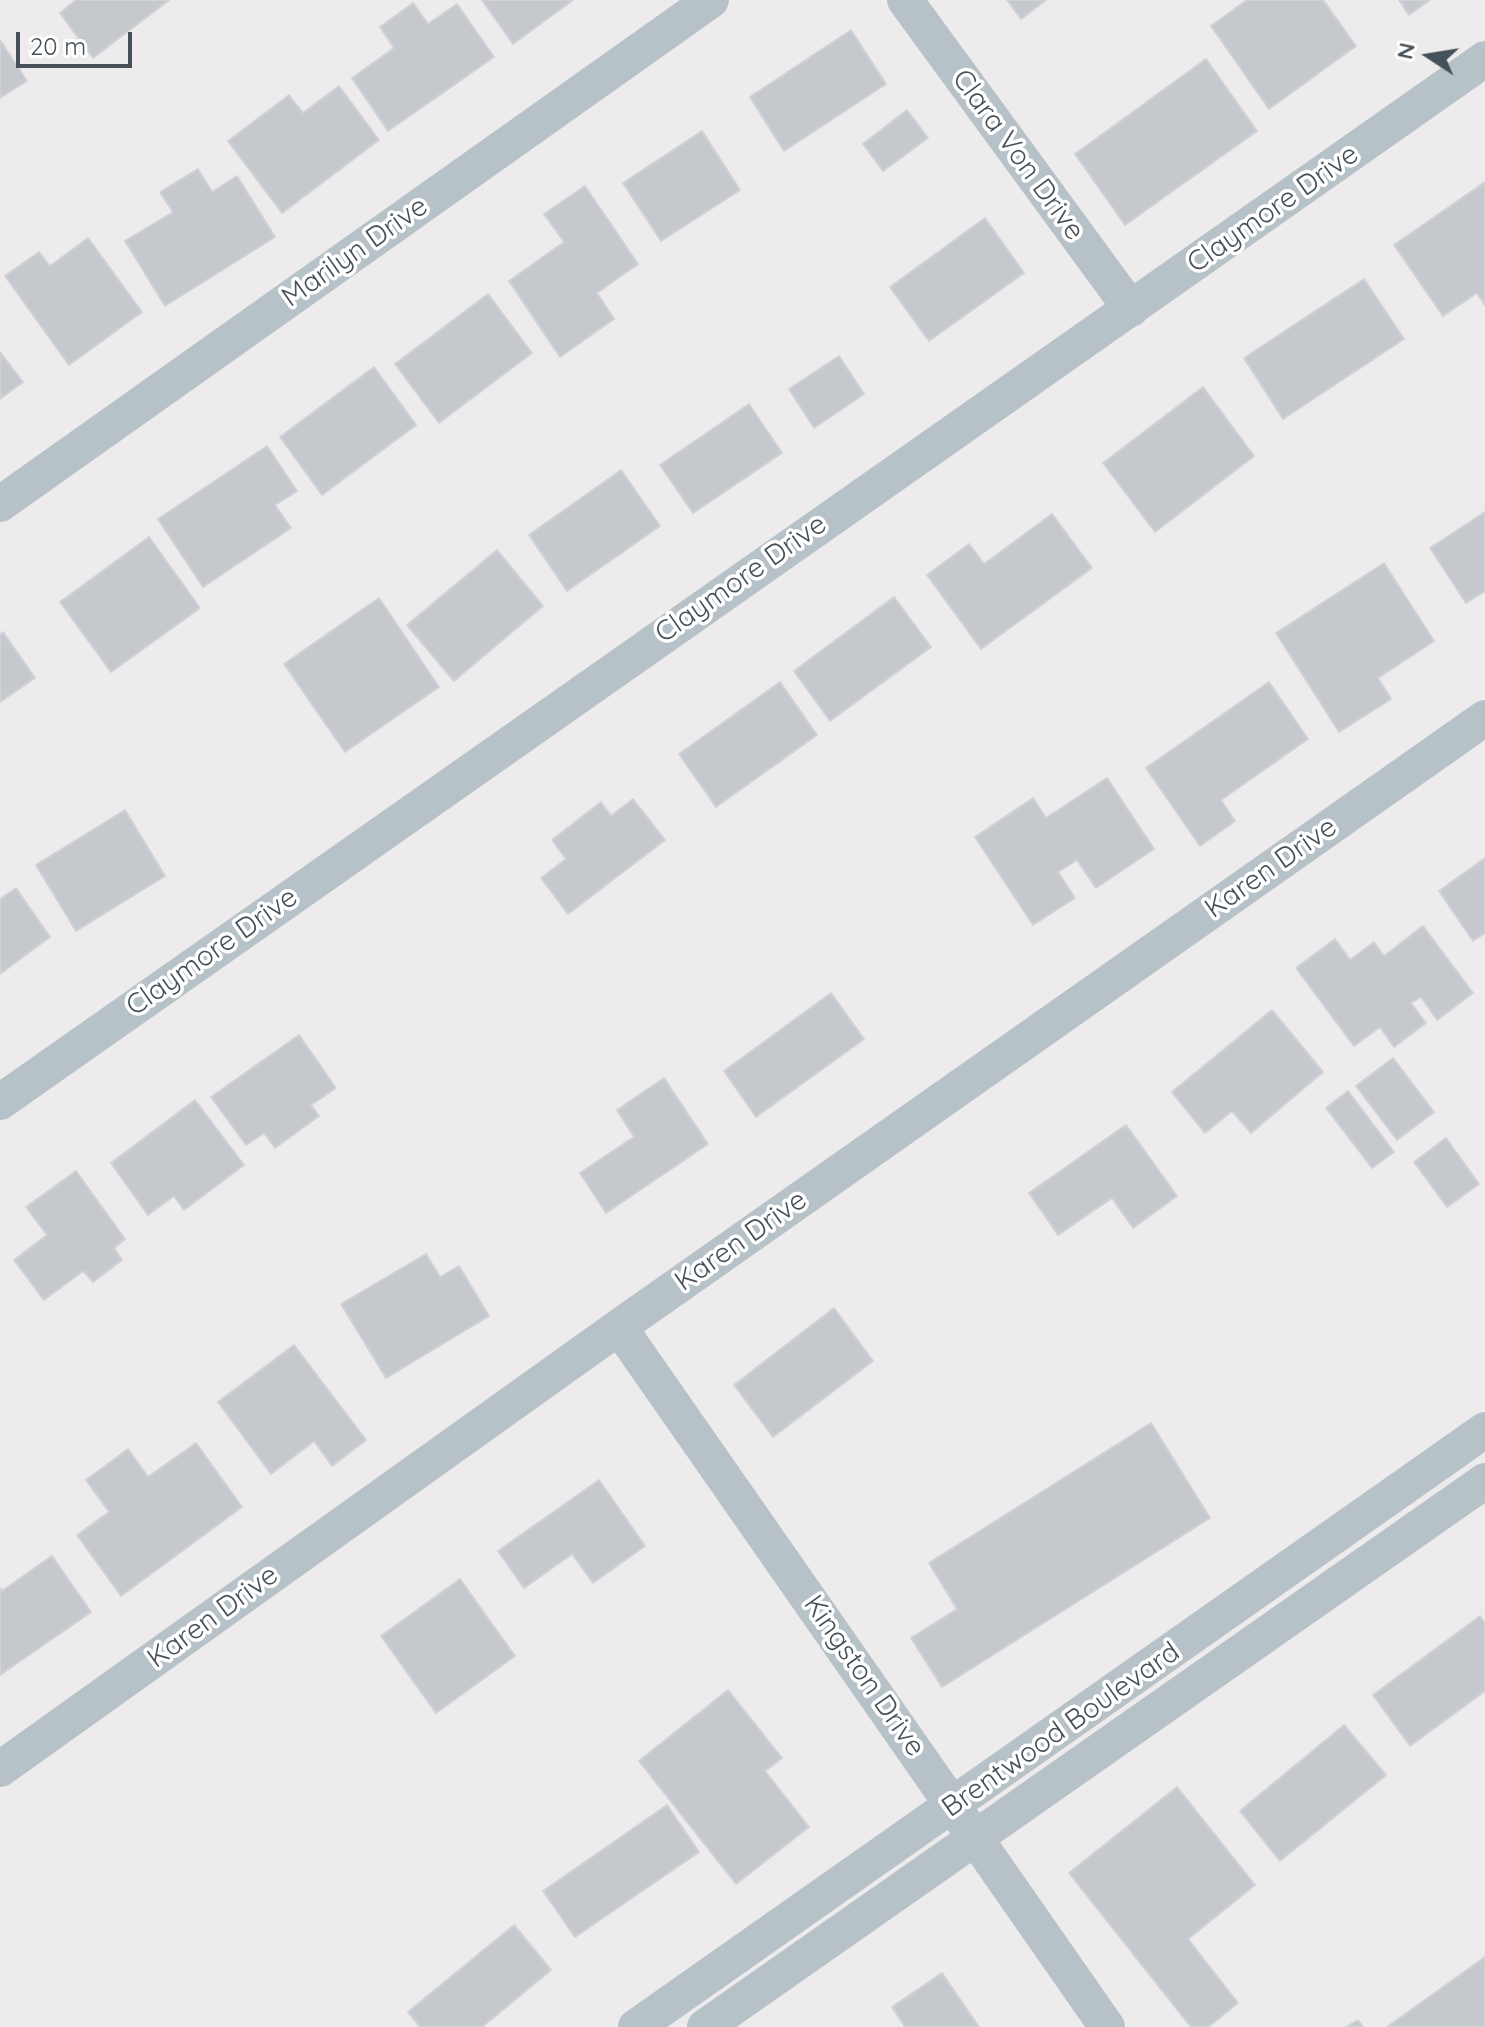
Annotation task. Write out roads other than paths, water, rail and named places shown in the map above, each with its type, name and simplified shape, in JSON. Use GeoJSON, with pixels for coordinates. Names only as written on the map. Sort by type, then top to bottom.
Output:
{"type":"FeatureCollection","features":[{"type":"Feature","properties":{"kind":"street","name":"Marilyn Drive"},"geometry":{"type":"LineString","coordinates":[[0,504],[711,0]]}},
{"type":"Feature","properties":{"kind":"street","name":"Clara Von Drive"},"geometry":{"type":"LineString","coordinates":[[905,0],[1131,309]]}},
{"type":"Feature","properties":{"kind":"street","name":"Claymore Drive"},"geometry":{"type":"LineString","coordinates":[[0,1102],[1485,59]]}},
{"type":"Feature","properties":{"kind":"street","name":"Karen Drive"},"geometry":{"type":"LineString","coordinates":[[0,1769],[619,1327],[1485,718]]}},
{"type":"Feature","properties":{"kind":"street","name":"Kingston Drive"},"geometry":{"type":"LineString","coordinates":[[619,1327],[1107,2027]]}},
{"type":"Feature","properties":{"kind":"street","name":"Brentwood Boulevard"},"geometry":{"type":"LineString","coordinates":[[636,2027],[1485,1430]]}},
{"type":"Feature","properties":{"kind":"street","name":"Brentwood Boulevard"},"geometry":{"type":"LineString","coordinates":[[705,2027],[1485,1481]]}}]}
